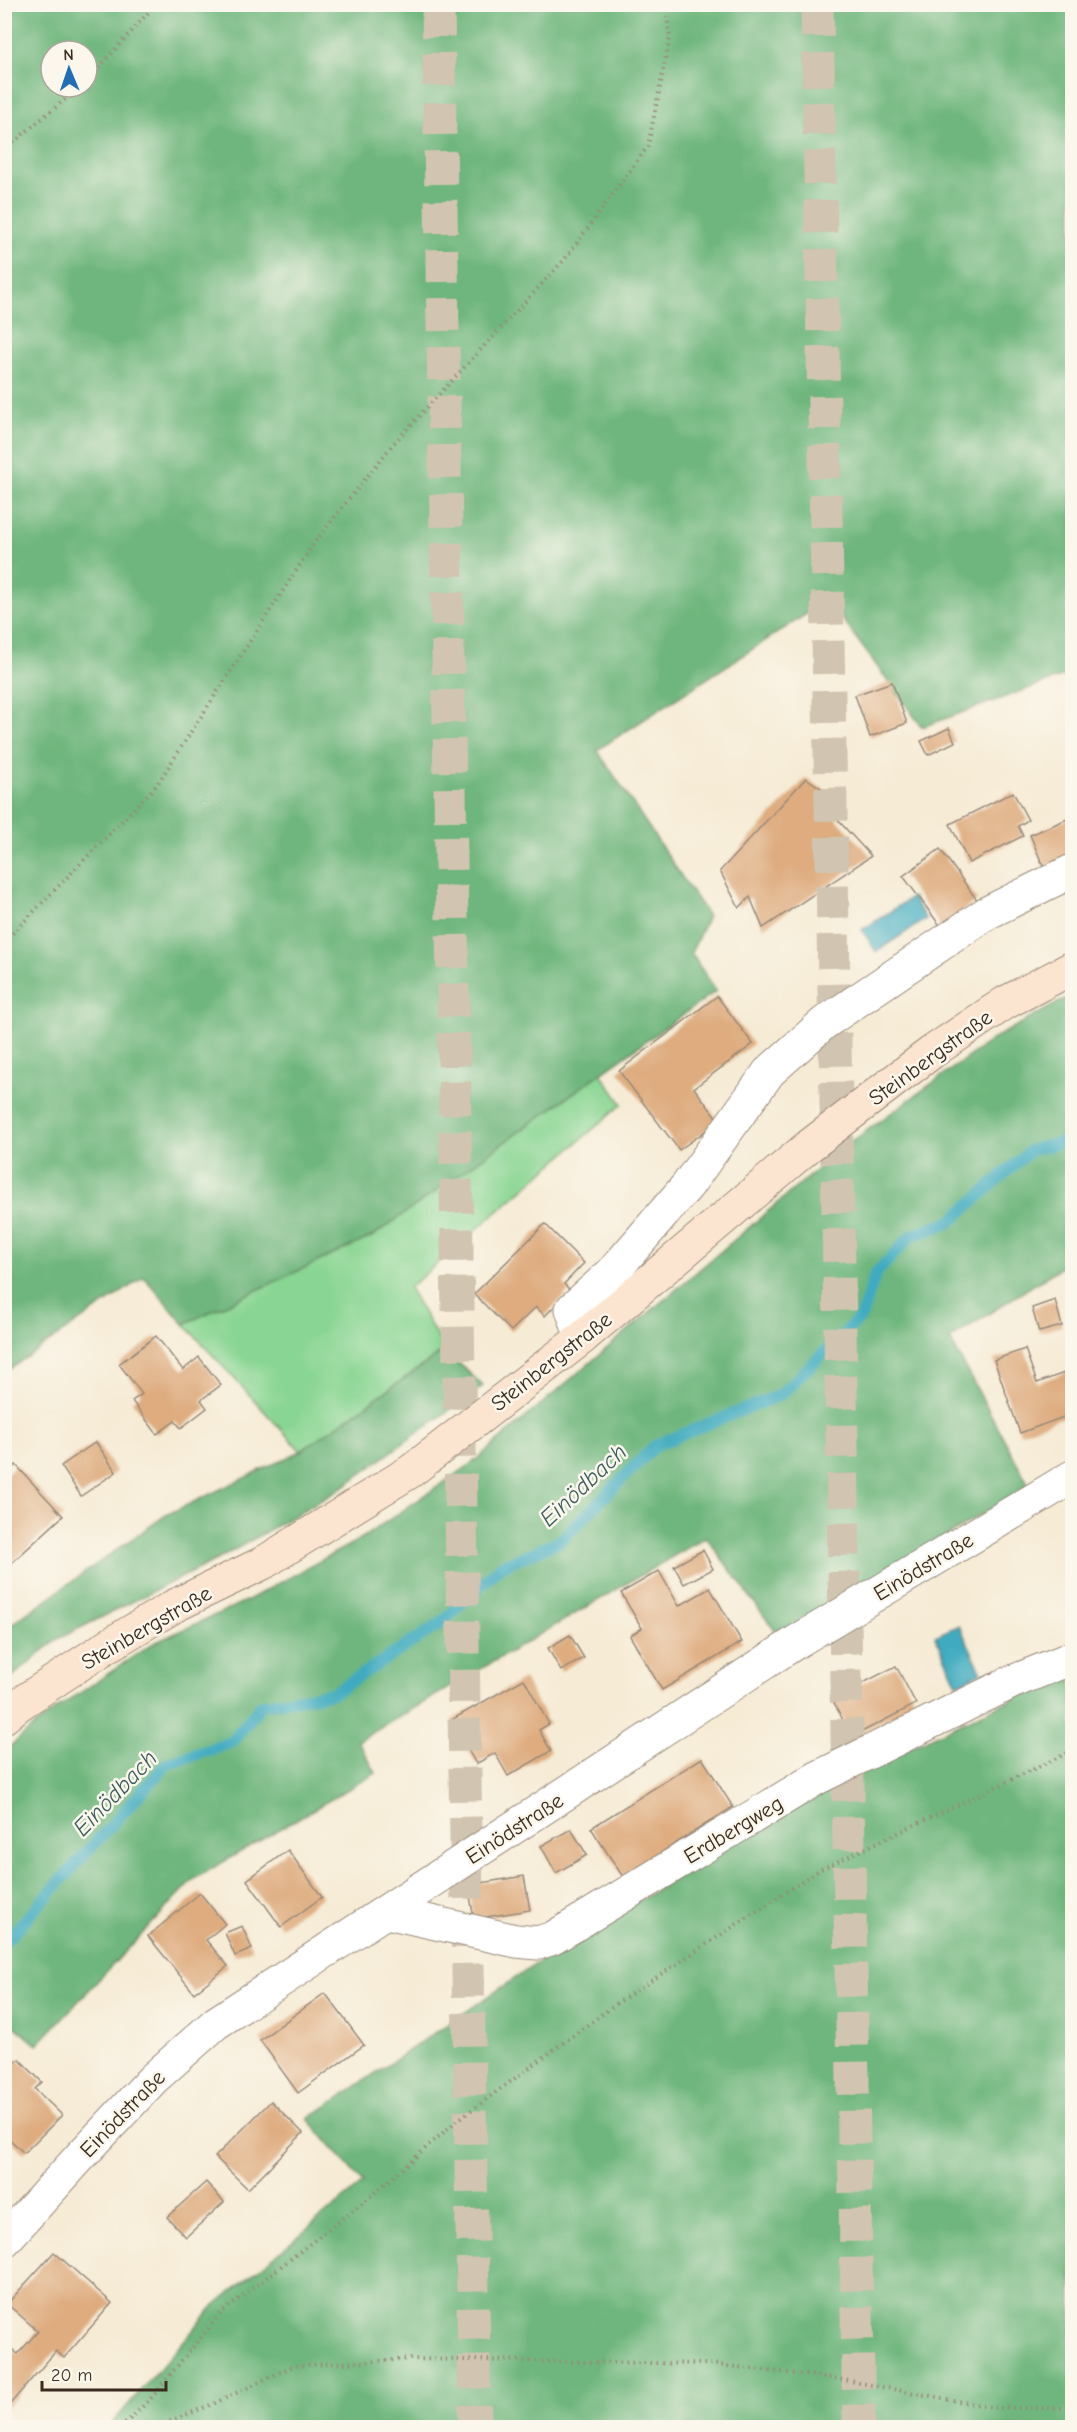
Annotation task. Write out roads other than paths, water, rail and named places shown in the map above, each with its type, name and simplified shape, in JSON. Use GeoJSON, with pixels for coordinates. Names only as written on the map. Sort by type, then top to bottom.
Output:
{"type":"FeatureCollection","features":[{"type":"Feature","properties":{"kind":"main road","name":"Steinbergstraße"},"geometry":{"type":"LineString","coordinates":[[4,1717],[18,1705],[174,1606],[263,1563],[411,1471],[582,1338],[810,1146],[932,1052],[1005,1003],[1072,968]]}},
{"type":"Feature","properties":{"kind":"street"},"geometry":{"type":"LineString","coordinates":[[582,1338],[572,1309],[612,1273],[687,1186],[769,1072],[824,1023],[987,913],[1072,871]]}},
{"type":"Feature","properties":{"kind":"street","name":"Einödstraße"},"geometry":{"type":"LineString","coordinates":[[4,2241],[153,2079],[216,2023],[796,1642],[1072,1477]]}},
{"type":"Feature","properties":{"kind":"street","name":"Erdbergweg"},"geometry":{"type":"LineString","coordinates":[[386,1912],[516,1941],[538,1942],[553,1938],[817,1778],[1012,1682],[1072,1658]]}},
{"type":"Feature","properties":{"kind":"water"},"geometry":{"type":"Polygon","coordinates":[[[912,897],[926,919],[876,952],[862,930],[912,897]]]}},
{"type":"Feature","properties":{"kind":"water"},"geometry":{"type":"Polygon","coordinates":[[[959,1625],[982,1673],[957,1684],[935,1636],[959,1625]]]}},
{"type":"Feature","properties":{"kind":"waterway","name":"Einödbach"},"geometry":{"type":"LineString","coordinates":[[4,1943],[167,1764],[232,1742],[261,1705],[333,1693],[440,1624],[501,1566],[560,1541],[656,1445],[780,1395],[861,1317],[876,1273],[911,1236],[950,1222],[1031,1150],[1072,1140]]}},
{"type":"Feature","properties":{"kind":"tunnel"},"geometry":{"type":"LineString","coordinates":[[438,4],[475,2428]]}},
{"type":"Feature","properties":{"kind":"tunnel"},"geometry":{"type":"LineString","coordinates":[[817,4],[859,2428]]}}]}
